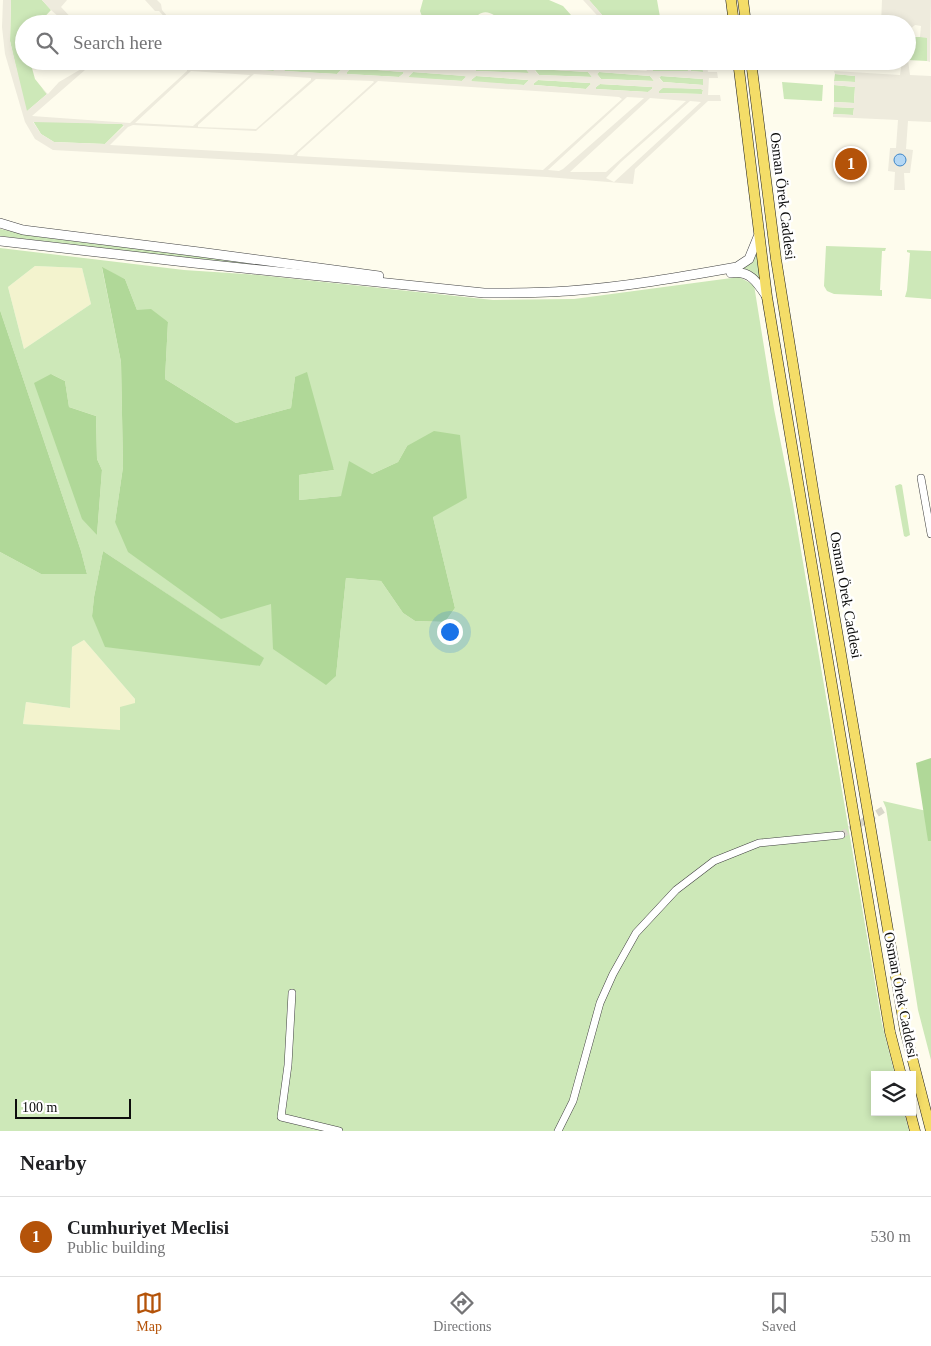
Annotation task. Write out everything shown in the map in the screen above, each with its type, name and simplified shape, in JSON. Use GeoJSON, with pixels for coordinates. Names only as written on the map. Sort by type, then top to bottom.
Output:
{"type":"FeatureCollection","features":[{"type":"Feature","properties":{"kind":"main road"},"geometry":{"type":"LineString","coordinates":[[731,0],[733,15]]}},
{"type":"Feature","properties":{"kind":"main road"},"geometry":{"type":"LineString","coordinates":[[743,0],[745,15]]}},
{"type":"Feature","properties":{"kind":"main road","name":"Osman Örek Caddesi"},"geometry":{"type":"LineString","coordinates":[[739,70],[758,237],[767,297],[890,1032],[900,1071]]}},
{"type":"Feature","properties":{"kind":"main road","name":"Osman Örek Caddesi"},"geometry":{"type":"LineString","coordinates":[[752,70],[776,258],[815,502],[905,1030],[931,1131]]}},
{"type":"Feature","properties":{"kind":"main road"},"geometry":{"type":"LineString","coordinates":[[911,1116],[915,1131]]}},
{"type":"Feature","properties":{"kind":"street"},"geometry":{"type":"LineString","coordinates":[[0,223],[23,230],[511,293]]}},
{"type":"Feature","properties":{"kind":"street"},"geometry":{"type":"LineString","coordinates":[[663,280],[738,267],[749,259],[758,237]]}},
{"type":"Feature","properties":{"kind":"street"},"geometry":{"type":"LineString","coordinates":[[0,241],[484,293],[567,291],[739,272],[751,276],[767,297]]}},
{"type":"Feature","properties":{"kind":"street"},"geometry":{"type":"LineString","coordinates":[[921,478],[931,534]]}},
{"type":"Feature","properties":{"kind":"street"},"geometry":{"type":"LineString","coordinates":[[558,1131],[573,1101],[600,1003],[613,974],[636,933],[676,890],[714,861],[759,843],[841,835]]}},
{"type":"Feature","properties":{"kind":"street"},"geometry":{"type":"LineString","coordinates":[[292,993],[288,1065],[281,1117],[339,1131]]}},
{"type":"Feature","properties":{"kind":"green space"},"geometry":{"type":"Polygon","coordinates":[[[11,0],[42,0],[51,10],[46,15],[15,15],[15,63],[10,41],[11,0]]]}},
{"type":"Feature","properties":{"kind":"green space"},"geometry":{"type":"Polygon","coordinates":[[[423,0],[549,0],[563,6],[571,15],[494,15],[483,12],[478,15],[422,15],[420,11],[423,0]]]}},
{"type":"Feature","properties":{"kind":"green space"},"geometry":{"type":"Polygon","coordinates":[[[589,0],[657,0],[660,15],[602,15],[589,0]]]}},
{"type":"Feature","properties":{"kind":"green space"},"geometry":{"type":"Polygon","coordinates":[[[916,37],[927,37],[927,61],[916,60],[916,37]]]}},
{"type":"Feature","properties":{"kind":"green space"},"geometry":{"type":"Polygon","coordinates":[[[17,70],[32,70],[35,79],[47,94],[26,112],[17,70]]]}},
{"type":"Feature","properties":{"kind":"green space"},"geometry":{"type":"Polygon","coordinates":[[[284,70],[341,70],[337,74],[284,70]]]}},
{"type":"Feature","properties":{"kind":"green space"},"geometry":{"type":"Polygon","coordinates":[[[349,70],[377,70],[404,73],[399,77],[347,74],[349,70]]]}},
{"type":"Feature","properties":{"kind":"green space"},"geometry":{"type":"Polygon","coordinates":[[[527,70],[529,73],[476,71],[527,70]]]}},
{"type":"Feature","properties":{"kind":"green space"},"geometry":{"type":"Polygon","coordinates":[[[535,70],[588,72],[592,77],[539,75],[535,70]]]}},
{"type":"Feature","properties":{"kind":"green space"},"geometry":{"type":"Polygon","coordinates":[[[652,70],[688,71],[653,71],[652,70]]]}},
{"type":"Feature","properties":{"kind":"green space"},"geometry":{"type":"Polygon","coordinates":[[[703,70],[703,72],[691,71],[703,70]]]}},
{"type":"Feature","properties":{"kind":"green space"},"geometry":{"type":"Polygon","coordinates":[[[413,72],[466,77],[462,81],[409,78],[413,72]]]}},
{"type":"Feature","properties":{"kind":"green space"},"geometry":{"type":"Polygon","coordinates":[[[599,72],[650,76],[654,81],[601,79],[597,74],[599,72]]]}},
{"type":"Feature","properties":{"kind":"green space"},"geometry":{"type":"Polygon","coordinates":[[[835,74],[855,76],[855,82],[834,81],[835,74]]]}},
{"type":"Feature","properties":{"kind":"green space"},"geometry":{"type":"Polygon","coordinates":[[[476,76],[529,80],[524,85],[472,82],[471,80],[476,76]]]}},
{"type":"Feature","properties":{"kind":"green space"},"geometry":{"type":"Polygon","coordinates":[[[659,77],[703,79],[703,85],[663,82],[659,77]]]}},
{"type":"Feature","properties":{"kind":"green space"},"geometry":{"type":"Polygon","coordinates":[[[538,80],[591,84],[586,89],[533,84],[538,80]]]}},
{"type":"Feature","properties":{"kind":"green space"},"geometry":{"type":"Polygon","coordinates":[[[782,82],[823,85],[822,101],[784,99],[782,82]]]}},
{"type":"Feature","properties":{"kind":"green space"},"geometry":{"type":"Polygon","coordinates":[[[600,84],[653,88],[648,92],[596,89],[600,84]]]}},
{"type":"Feature","properties":{"kind":"green space"},"geometry":{"type":"Polygon","coordinates":[[[834,85],[855,87],[854,103],[834,102],[834,85]]]}},
{"type":"Feature","properties":{"kind":"green space"},"geometry":{"type":"Polygon","coordinates":[[[663,87],[703,90],[702,94],[659,93],[663,87]]]}},
{"type":"Feature","properties":{"kind":"green space"},"geometry":{"type":"Polygon","coordinates":[[[834,107],[854,108],[853,115],[833,114],[834,107]]]}},
{"type":"Feature","properties":{"kind":"green space"},"geometry":{"type":"Polygon","coordinates":[[[33,121],[124,125],[105,144],[54,142],[41,134],[33,121]]]}},
{"type":"Feature","properties":{"kind":"green space"},"geometry":{"type":"Polygon","coordinates":[[[0,229],[40,237],[344,273],[344,277],[0,236],[0,229]]]}},
{"type":"Feature","properties":{"kind":"green space"},"geometry":{"type":"Polygon","coordinates":[[[826,246],[886,248],[885,251],[882,251],[880,290],[882,290],[882,296],[834,294],[827,291],[824,286],[826,246]]]}},
{"type":"Feature","properties":{"kind":"green space"},"geometry":{"type":"Polygon","coordinates":[[[0,248],[184,270],[258,275],[493,300],[574,299],[739,277],[754,285],[882,1024],[894,1071],[871,1071],[871,1116],[905,1116],[909,1131],[0,1131],[0,552],[41,574],[87,574],[81,551],[0,310],[0,248]],[[35,266],[8,287],[24,349],[91,304],[82,268],[35,266]],[[102,268],[121,362],[123,467],[115,522],[271,604],[336,676],[346,578],[381,581],[403,613],[415,621],[445,622],[455,608],[433,517],[407,446],[398,462],[372,474],[341,496],[299,500],[299,475],[334,470],[295,377],[291,408],[236,423],[165,379],[168,322],[137,310],[125,279],[102,268]],[[51,374],[97,535],[102,470],[97,459],[96,416],[69,407],[65,381],[51,374]],[[103,551],[92,616],[260,666],[263,658],[103,551]],[[84,640],[72,647],[70,708],[26,702],[23,724],[120,730],[120,707],[135,703],[135,699],[84,640]]]}},
{"type":"Feature","properties":{"kind":"green space"},"geometry":{"type":"Polygon","coordinates":[[[907,250],[931,251],[931,299],[905,297],[910,253],[907,250]]]}},
{"type":"Feature","properties":{"kind":"green space"},"geometry":{"type":"Polygon","coordinates":[[[755,254],[757,256],[760,280],[740,268],[755,254]]]}},
{"type":"Feature","properties":{"kind":"green space"},"geometry":{"type":"Polygon","coordinates":[[[35,266],[82,268],[91,304],[24,349],[8,287],[35,266]]]}},
{"type":"Feature","properties":{"kind":"green space"},"geometry":{"type":"Polygon","coordinates":[[[102,267],[125,279],[137,310],[151,309],[168,322],[165,379],[236,423],[291,408],[295,377],[307,372],[334,470],[299,475],[299,500],[341,496],[349,461],[372,474],[398,462],[407,446],[434,431],[460,435],[467,498],[433,517],[455,608],[445,622],[415,621],[403,613],[381,581],[346,578],[336,676],[326,685],[273,649],[271,604],[221,619],[128,552],[115,522],[123,467],[121,362],[102,267]]]}},
{"type":"Feature","properties":{"kind":"green space"},"geometry":{"type":"Polygon","coordinates":[[[0,310],[81,551],[87,574],[41,574],[0,552],[0,310]]]}},
{"type":"Feature","properties":{"kind":"green space"},"geometry":{"type":"Polygon","coordinates":[[[51,374],[65,381],[69,407],[96,416],[97,459],[102,470],[97,535],[82,519],[34,383],[51,374]]]}},
{"type":"Feature","properties":{"kind":"green space"},"geometry":{"type":"Polygon","coordinates":[[[902,485],[910,535],[906,537],[904,536],[895,486],[902,485]]]}},
{"type":"Feature","properties":{"kind":"green space"},"geometry":{"type":"Polygon","coordinates":[[[103,551],[264,658],[260,666],[105,647],[92,616],[103,551]]]}},
{"type":"Feature","properties":{"kind":"green space"},"geometry":{"type":"Polygon","coordinates":[[[84,640],[135,699],[135,703],[120,731],[23,724],[26,702],[70,708],[72,647],[84,640]]]}},
{"type":"Feature","properties":{"kind":"green space"},"geometry":{"type":"Polygon","coordinates":[[[931,758],[931,841],[928,841],[916,763],[931,758]]]}},
{"type":"Feature","properties":{"kind":"green space"},"geometry":{"type":"Polygon","coordinates":[[[883,801],[931,812],[931,1060],[918,1010],[886,808],[883,801]]]}},
{"type":"Feature","properties":{"kind":"shaded area"},"geometry":{"type":"Polygon","coordinates":[[[3,0],[11,0],[10,41],[15,70],[17,70],[27,111],[47,94],[42,89],[48,94],[59,82],[79,70],[85,70],[32,116],[130,123],[187,70],[284,70],[337,74],[341,70],[349,70],[347,74],[399,77],[403,72],[377,70],[475,70],[529,73],[527,70],[536,70],[539,75],[592,77],[588,72],[553,70],[691,70],[703,72],[703,70],[708,70],[708,72],[717,72],[718,78],[709,78],[708,95],[720,95],[721,101],[708,101],[635,169],[633,184],[547,177],[53,150],[35,139],[25,122],[5,54],[2,27],[3,0]],[[191,71],[135,123],[193,126],[250,75],[191,71]],[[413,72],[409,76],[409,77],[462,81],[466,77],[413,72]],[[599,72],[597,74],[601,79],[654,81],[650,76],[599,72]],[[254,74],[198,125],[198,127],[256,129],[311,78],[254,74]],[[476,76],[471,80],[472,81],[524,85],[529,80],[476,76]],[[661,76],[659,78],[663,82],[703,85],[703,79],[661,76]],[[316,79],[256,131],[133,125],[128,127],[110,145],[293,155],[374,82],[316,79]],[[538,80],[534,85],[586,89],[591,84],[538,80]],[[378,81],[298,153],[297,156],[543,170],[622,99],[619,97],[567,93],[378,81]],[[600,84],[596,87],[596,89],[648,92],[652,87],[600,84]],[[663,88],[659,91],[659,93],[702,94],[703,90],[701,89],[663,88]],[[627,97],[548,170],[559,171],[644,98],[627,97]],[[650,98],[570,172],[606,172],[686,101],[650,98]],[[690,101],[621,162],[606,178],[614,182],[701,102],[690,101]],[[33,122],[41,134],[54,142],[105,144],[124,126],[122,124],[33,122]]]}},
{"type":"Feature","properties":{"kind":"shaded area"},"geometry":{"type":"Polygon","coordinates":[[[42,0],[67,0],[61,7],[69,15],[57,15],[42,0]]]}},
{"type":"Feature","properties":{"kind":"shaded area"},"geometry":{"type":"Polygon","coordinates":[[[145,0],[157,0],[166,15],[155,11],[145,0]]]}},
{"type":"Feature","properties":{"kind":"shaded area"},"geometry":{"type":"Polygon","coordinates":[[[583,0],[589,0],[602,15],[597,15],[583,0]]]}},
{"type":"Feature","properties":{"kind":"shaded area"},"geometry":{"type":"Polygon","coordinates":[[[882,0],[931,0],[930,62],[927,61],[927,38],[920,37],[921,26],[916,25],[916,15],[881,15],[882,0]]]}},
{"type":"Feature","properties":{"kind":"shaded area"},"geometry":{"type":"Polygon","coordinates":[[[901,70],[909,70],[910,75],[931,76],[931,122],[908,121],[906,149],[913,150],[910,173],[904,173],[905,190],[894,190],[895,172],[888,171],[890,148],[896,148],[898,120],[833,117],[833,114],[853,115],[854,108],[834,107],[834,102],[854,103],[855,87],[834,85],[834,81],[855,82],[855,76],[835,74],[834,71],[900,75],[901,70]]]}},
{"type":"Feature","properties":{"kind":"water"},"geometry":{"type":"Polygon","coordinates":[[[900,154],[906,160],[900,166],[894,160],[900,154]]]}},
{"type":"Feature","properties":{"kind":"tunnel"},"geometry":{"type":"LineString","coordinates":[[841,835],[886,808]]}},
{"type":"Feature","properties":{"kind":"place","name":"Cumhuriyet Meclisi"},"geometry":{"type":"Point","coordinates":[851,164]}}]}
